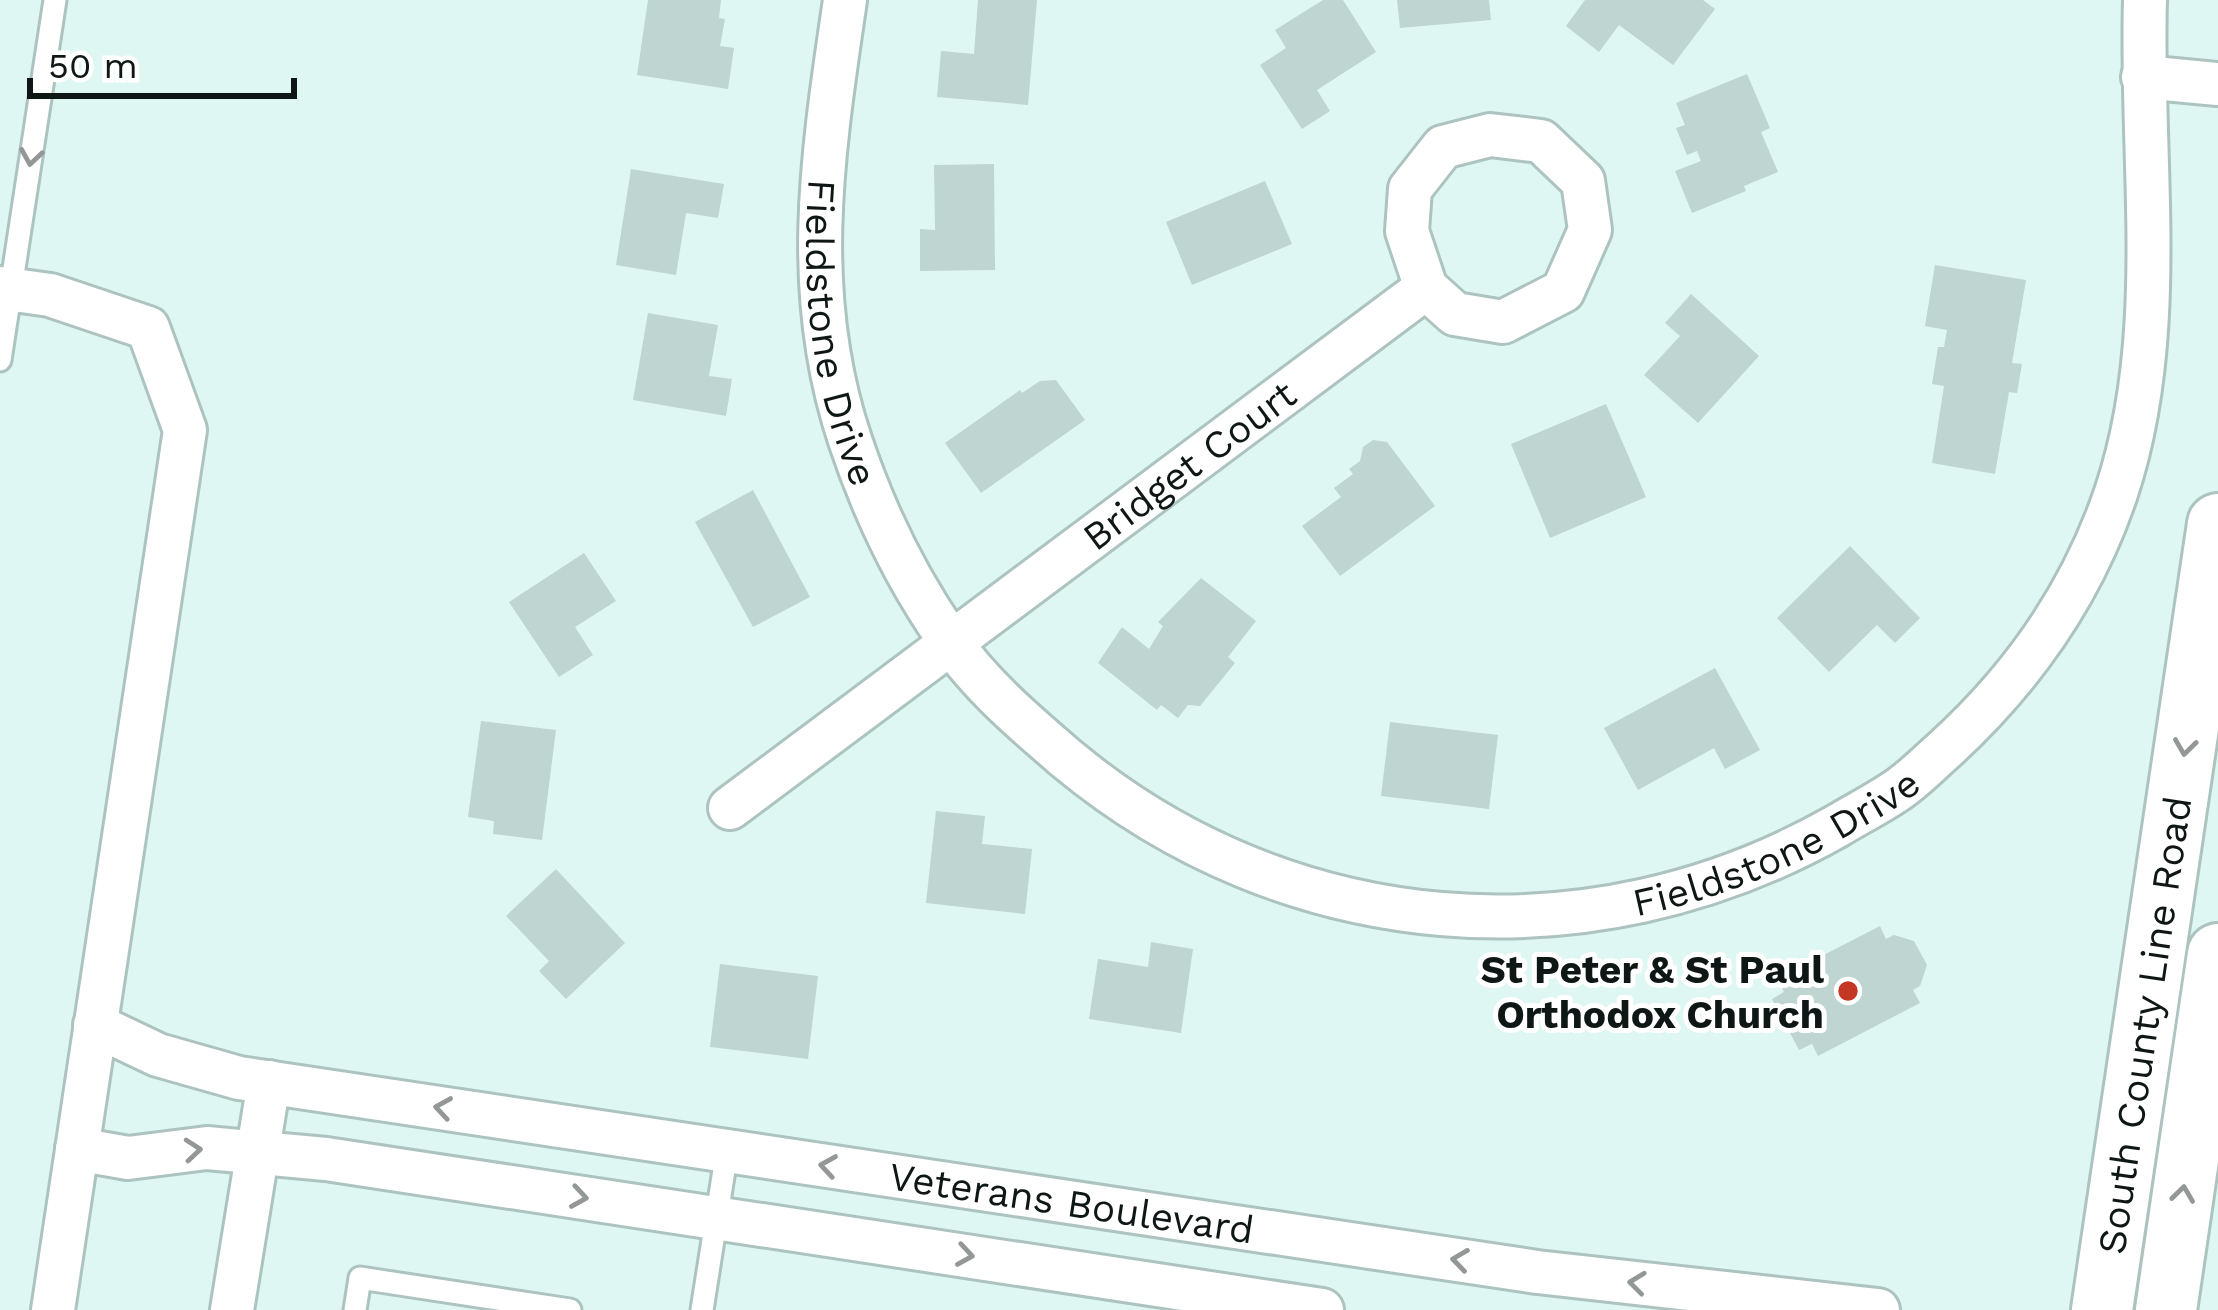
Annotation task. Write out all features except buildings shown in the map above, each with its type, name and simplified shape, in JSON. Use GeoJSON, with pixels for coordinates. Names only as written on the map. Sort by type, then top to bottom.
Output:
{"type":"FeatureCollection","features":[{"type":"Feature","properties":{"kind":"main road","name":"South County Line Road"},"geometry":{"type":"LineString","coordinates":[[2102,1310],[2218,524]]}},
{"type":"Feature","properties":{"kind":"main road","name":"South County Line Road"},"geometry":{"type":"LineString","coordinates":[[2166,1310],[2218,954]]}},
{"type":"Feature","properties":{"kind":"street","name":"Fieldstone Drive"},"geometry":{"type":"LineString","coordinates":[[845,0],[819,200],[824,321],[848,435],[869,493],[897,554],[951,643],[1022,721],[1113,797],[1215,855],[1334,897],[1421,913],[1498,917],[1565,914],[1652,900],[1774,858],[1898,791],[1976,721],[2019,673],[2088,562],[2131,442],[2145,350],[2145,0]]}},
{"type":"Feature","properties":{"kind":"street"},"geometry":{"type":"LineString","coordinates":[[2143,77],[2218,84]]}},
{"type":"Feature","properties":{"kind":"street"},"geometry":{"type":"LineString","coordinates":[[1490,135],[1541,142],[1583,182],[1590,230],[1563,291],[1503,322],[1456,314],[1426,288],[1407,231],[1410,190],[1443,147],[1490,135]]}},
{"type":"Feature","properties":{"kind":"street","name":"Bridget Court"},"geometry":{"type":"LineString","coordinates":[[951,643],[1426,288]]}},
{"type":"Feature","properties":{"kind":"street"},"geometry":{"type":"LineString","coordinates":[[5,289],[50,295],[148,328],[184,430],[53,1310]]}},
{"type":"Feature","properties":{"kind":"street"},"geometry":{"type":"LineString","coordinates":[[730,808],[951,643]]}},
{"type":"Feature","properties":{"kind":"street","name":"Veterans Boulevard"},"geometry":{"type":"LineString","coordinates":[[95,1025],[158,1055],[204,1070],[269,1082],[1538,1272],[1879,1310]]}},
{"type":"Feature","properties":{"kind":"street"},"geometry":{"type":"LineString","coordinates":[[232,1310],[269,1082]]}},
{"type":"Feature","properties":{"kind":"street","name":"Veterans Boulevard"},"geometry":{"type":"LineString","coordinates":[[77,1149],[128,1158],[207,1148],[326,1159],[717,1218],[1181,1300],[1322,1310]]}},
{"type":"Feature","properties":{"kind":"street"},"geometry":{"type":"LineString","coordinates":[[1181,1300],[1193,1221]]}},
{"type":"Feature","properties":{"kind":"lane"},"geometry":{"type":"LineString","coordinates":[[0,360],[5,289],[55,0]]}},
{"type":"Feature","properties":{"kind":"lane"},"geometry":{"type":"LineString","coordinates":[[703,1310],[728,1150]]}},
{"type":"Feature","properties":{"kind":"lane"},"geometry":{"type":"LineString","coordinates":[[355,1310],[359,1278],[570,1310]]}},
{"type":"Feature","properties":{"kind":"place","name":"St Peter & St Paul Orthodox Church"},"geometry":{"type":"Point","coordinates":[1848,991]}}]}
